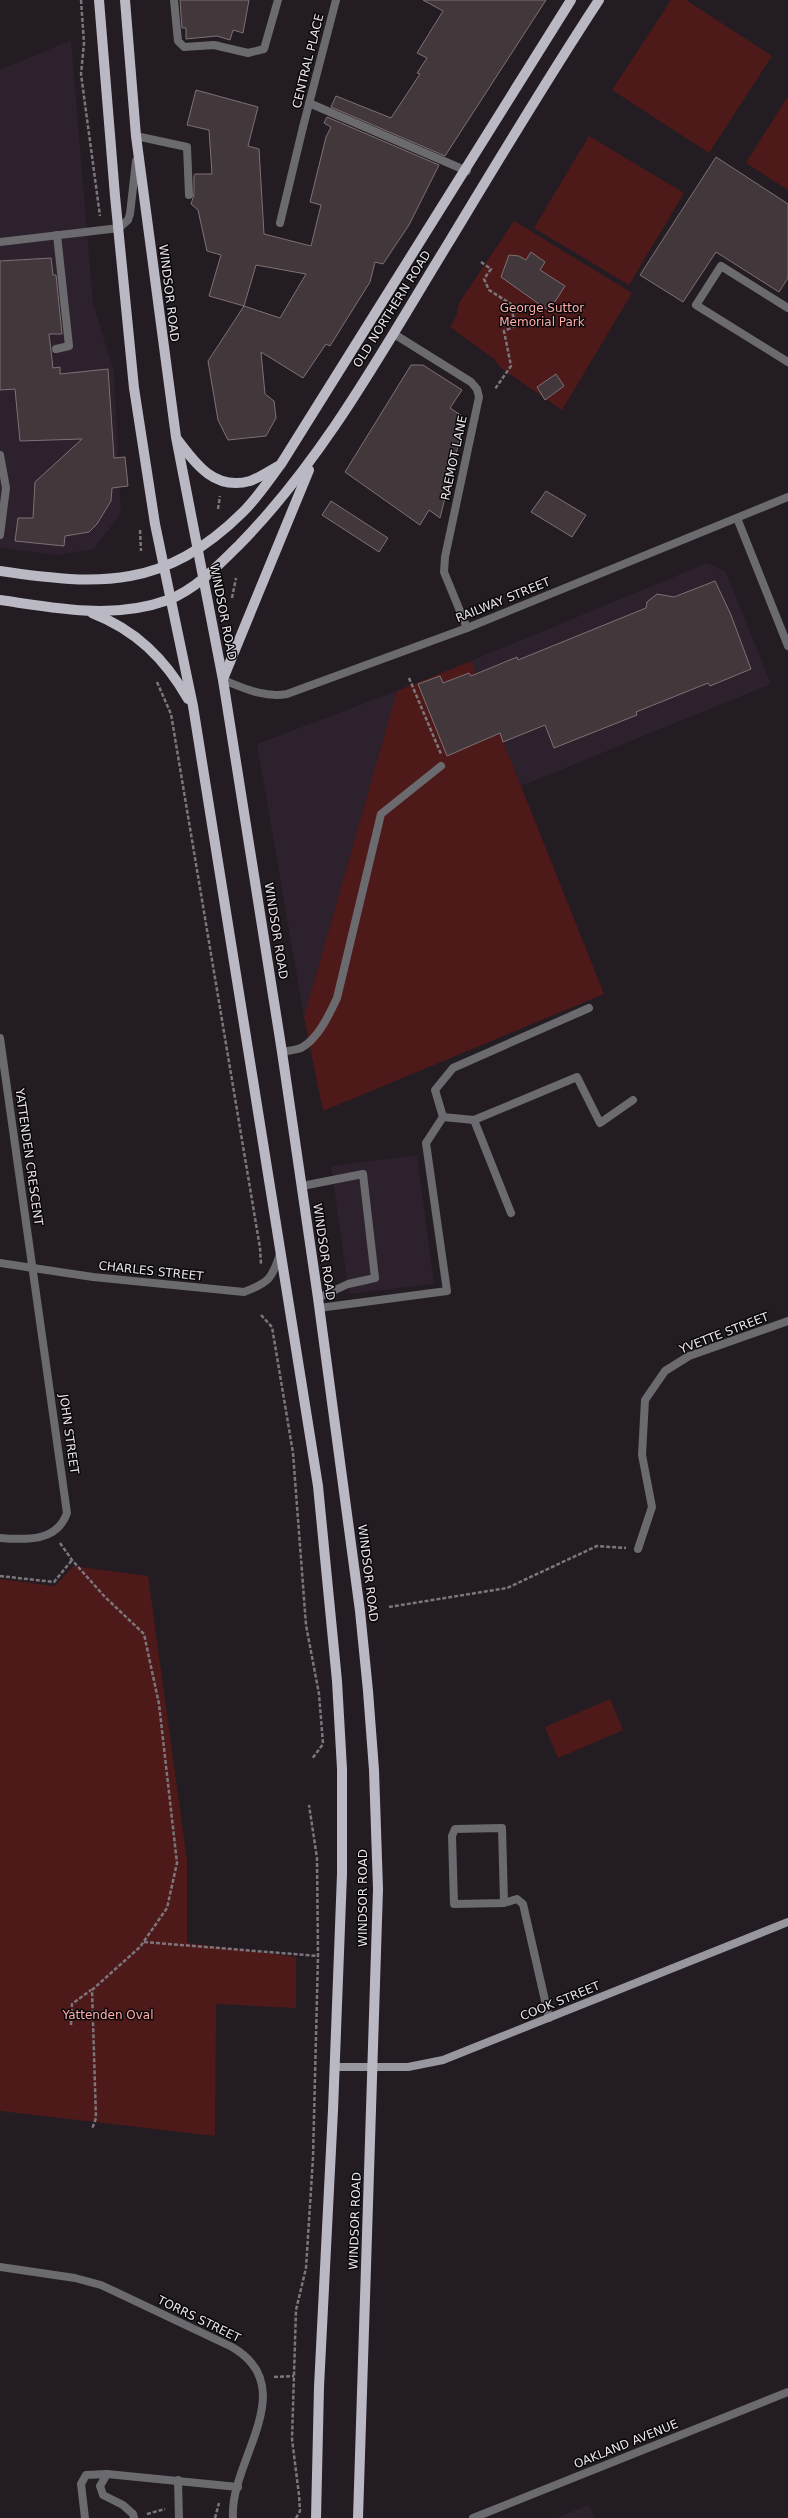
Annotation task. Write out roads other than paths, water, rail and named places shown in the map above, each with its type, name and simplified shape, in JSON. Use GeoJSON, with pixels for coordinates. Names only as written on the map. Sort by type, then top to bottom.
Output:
{"type":"FeatureCollection","features":[{"type":"Feature","properties":{"kind":"main road","name":"WINDSOR ROAD"},"geometry":{"type":"LineString","coordinates":[[99,0],[134,388],[155,524],[192,706],[318,1486],[337,1681],[342,1769],[342,1874],[319,2387],[316,2518]]}},
{"type":"Feature","properties":{"kind":"main road","name":"WINDSOR ROAD"},"geometry":{"type":"LineString","coordinates":[[125,0],[136,136],[176,437],[223,680],[282,1052],[318,1298],[360,1611],[369,1707],[378,1889],[358,2518]]}},
{"type":"Feature","properties":{"kind":"main road","name":"OLD NORTHERN ROAD"},"geometry":{"type":"LineString","coordinates":[[0,571],[64,580],[96,581],[145,573],[164,566],[197,550],[214,538],[245,510],[281,464],[466,171],[571,0]]}},
{"type":"Feature","properties":{"kind":"main road","name":"OLD NORTHERN ROAD"},"geometry":{"type":"LineString","coordinates":[[87,612],[122,610],[170,599],[203,579],[272,510],[314,457],[394,334],[565,51],[599,0]]}},
{"type":"Feature","properties":{"kind":"main road"},"geometry":{"type":"LineString","coordinates":[[176,437],[207,475],[225,481],[249,481],[281,464]]}},
{"type":"Feature","properties":{"kind":"main road"},"geometry":{"type":"LineString","coordinates":[[223,680],[314,457]]}},
{"type":"Feature","properties":{"kind":"main road"},"geometry":{"type":"LineString","coordinates":[[0,600],[87,612],[110,620],[154,652],[178,682],[192,706]]}},
{"type":"Feature","properties":{"kind":"main road","name":"COOK STREET"},"geometry":{"type":"LineString","coordinates":[[334,2067],[373,2068],[415,2066],[443,2060],[788,1922]]}},
{"type":"Feature","properties":{"kind":"street"},"geometry":{"type":"LineString","coordinates":[[174,0],[178,40],[184,47],[214,45],[248,53],[264,49],[278,0]]}},
{"type":"Feature","properties":{"kind":"street","name":"CENTRAL PLACE"},"geometry":{"type":"LineString","coordinates":[[280,223],[336,0]]}},
{"type":"Feature","properties":{"kind":"street"},"geometry":{"type":"LineString","coordinates":[[309,103],[466,171]]}},
{"type":"Feature","properties":{"kind":"street"},"geometry":{"type":"LineString","coordinates":[[0,242],[119,228],[128,220],[130,214],[136,165],[136,136],[187,147],[190,195]]}},
{"type":"Feature","properties":{"kind":"street"},"geometry":{"type":"LineString","coordinates":[[56,349],[69,346],[57,235]]}},
{"type":"Feature","properties":{"kind":"street"},"geometry":{"type":"LineString","coordinates":[[788,308],[721,266],[696,305],[788,362]]}},
{"type":"Feature","properties":{"kind":"street","name":"RAEMOT LANE"},"geometry":{"type":"LineString","coordinates":[[394,334],[465,378],[477,389],[479,397],[445,557],[444,572],[467,628]]}},
{"type":"Feature","properties":{"kind":"street"},"geometry":{"type":"LineString","coordinates":[[0,455],[6,488],[0,535]]}},
{"type":"Feature","properties":{"kind":"street","name":"RAILWAY STREET"},"geometry":{"type":"LineString","coordinates":[[223,680],[272,696],[287,694],[467,628],[788,498]]}},
{"type":"Feature","properties":{"kind":"street"},"geometry":{"type":"LineString","coordinates":[[738,518],[788,646]]}},
{"type":"Feature","properties":{"kind":"street"},"geometry":{"type":"LineString","coordinates":[[282,1052],[301,1048],[314,1037],[326,1020],[338,998],[381,814],[441,766]]}},
{"type":"Feature","properties":{"kind":"street"},"geometry":{"type":"LineString","coordinates":[[319,1308],[447,1291],[426,1143],[443,1117],[435,1090],[453,1068],[589,1008]]}},
{"type":"Feature","properties":{"kind":"street","name":"YATTENDEN CRESCENT"},"geometry":{"type":"LineString","coordinates":[[0,1038],[36,1280]]}},
{"type":"Feature","properties":{"kind":"street"},"geometry":{"type":"LineString","coordinates":[[443,1117],[474,1120],[577,1077],[600,1123],[633,1100]]}},
{"type":"Feature","properties":{"kind":"street"},"geometry":{"type":"LineString","coordinates":[[474,1120],[511,1213]]}},
{"type":"Feature","properties":{"kind":"street"},"geometry":{"type":"LineString","coordinates":[[302,1186],[363,1174],[376,1278],[348,1284],[318,1298]]}},
{"type":"Feature","properties":{"kind":"street","name":"CHARLES STREET"},"geometry":{"type":"LineString","coordinates":[[0,1263],[93,1277],[244,1292],[261,1286],[273,1276],[280,1254]]}},
{"type":"Feature","properties":{"kind":"street","name":"JOHN STREET"},"geometry":{"type":"LineString","coordinates":[[0,1538],[22,1540],[52,1532],[63,1524],[67,1513],[36,1280]]}},
{"type":"Feature","properties":{"kind":"street","name":"YVETTE STREET"},"geometry":{"type":"LineString","coordinates":[[638,1549],[652,1507],[642,1455],[645,1400],[665,1371],[689,1356],[788,1321]]}},
{"type":"Feature","properties":{"kind":"street"},"geometry":{"type":"LineString","coordinates":[[504,1903],[502,1828],[455,1829],[452,1836],[454,1904],[504,1903],[517,1899],[523,1904],[549,2018]]}},
{"type":"Feature","properties":{"kind":"street","name":"TORRS STREET"},"geometry":{"type":"LineString","coordinates":[[0,2267],[75,2278],[101,2285],[238,2350],[255,2366],[262,2380],[263,2397],[258,2422],[238,2487],[233,2518]]}},
{"type":"Feature","properties":{"kind":"street","name":"OAKLAND AVENUE"},"geometry":{"type":"LineString","coordinates":[[473,2518],[788,2392]]}},
{"type":"Feature","properties":{"kind":"street"},"geometry":{"type":"LineString","coordinates":[[85,2518],[81,2484],[86,2475],[107,2474],[238,2487]]}},
{"type":"Feature","properties":{"kind":"street"},"geometry":{"type":"LineString","coordinates":[[107,2474],[100,2486],[103,2495],[123,2505],[133,2514],[134,2518]]}},
{"type":"Feature","properties":{"kind":"street"},"geometry":{"type":"LineString","coordinates":[[178,2480],[179,2518]]}},
{"type":"Feature","properties":{"kind":"park label","name":"George Suttor Memorial Park"},"geometry":{"type":"Point","coordinates":[542,315]}},
{"type":"Feature","properties":{"kind":"park label","name":"Yattenden Oval"},"geometry":{"type":"Point","coordinates":[108,2015]}}]}
